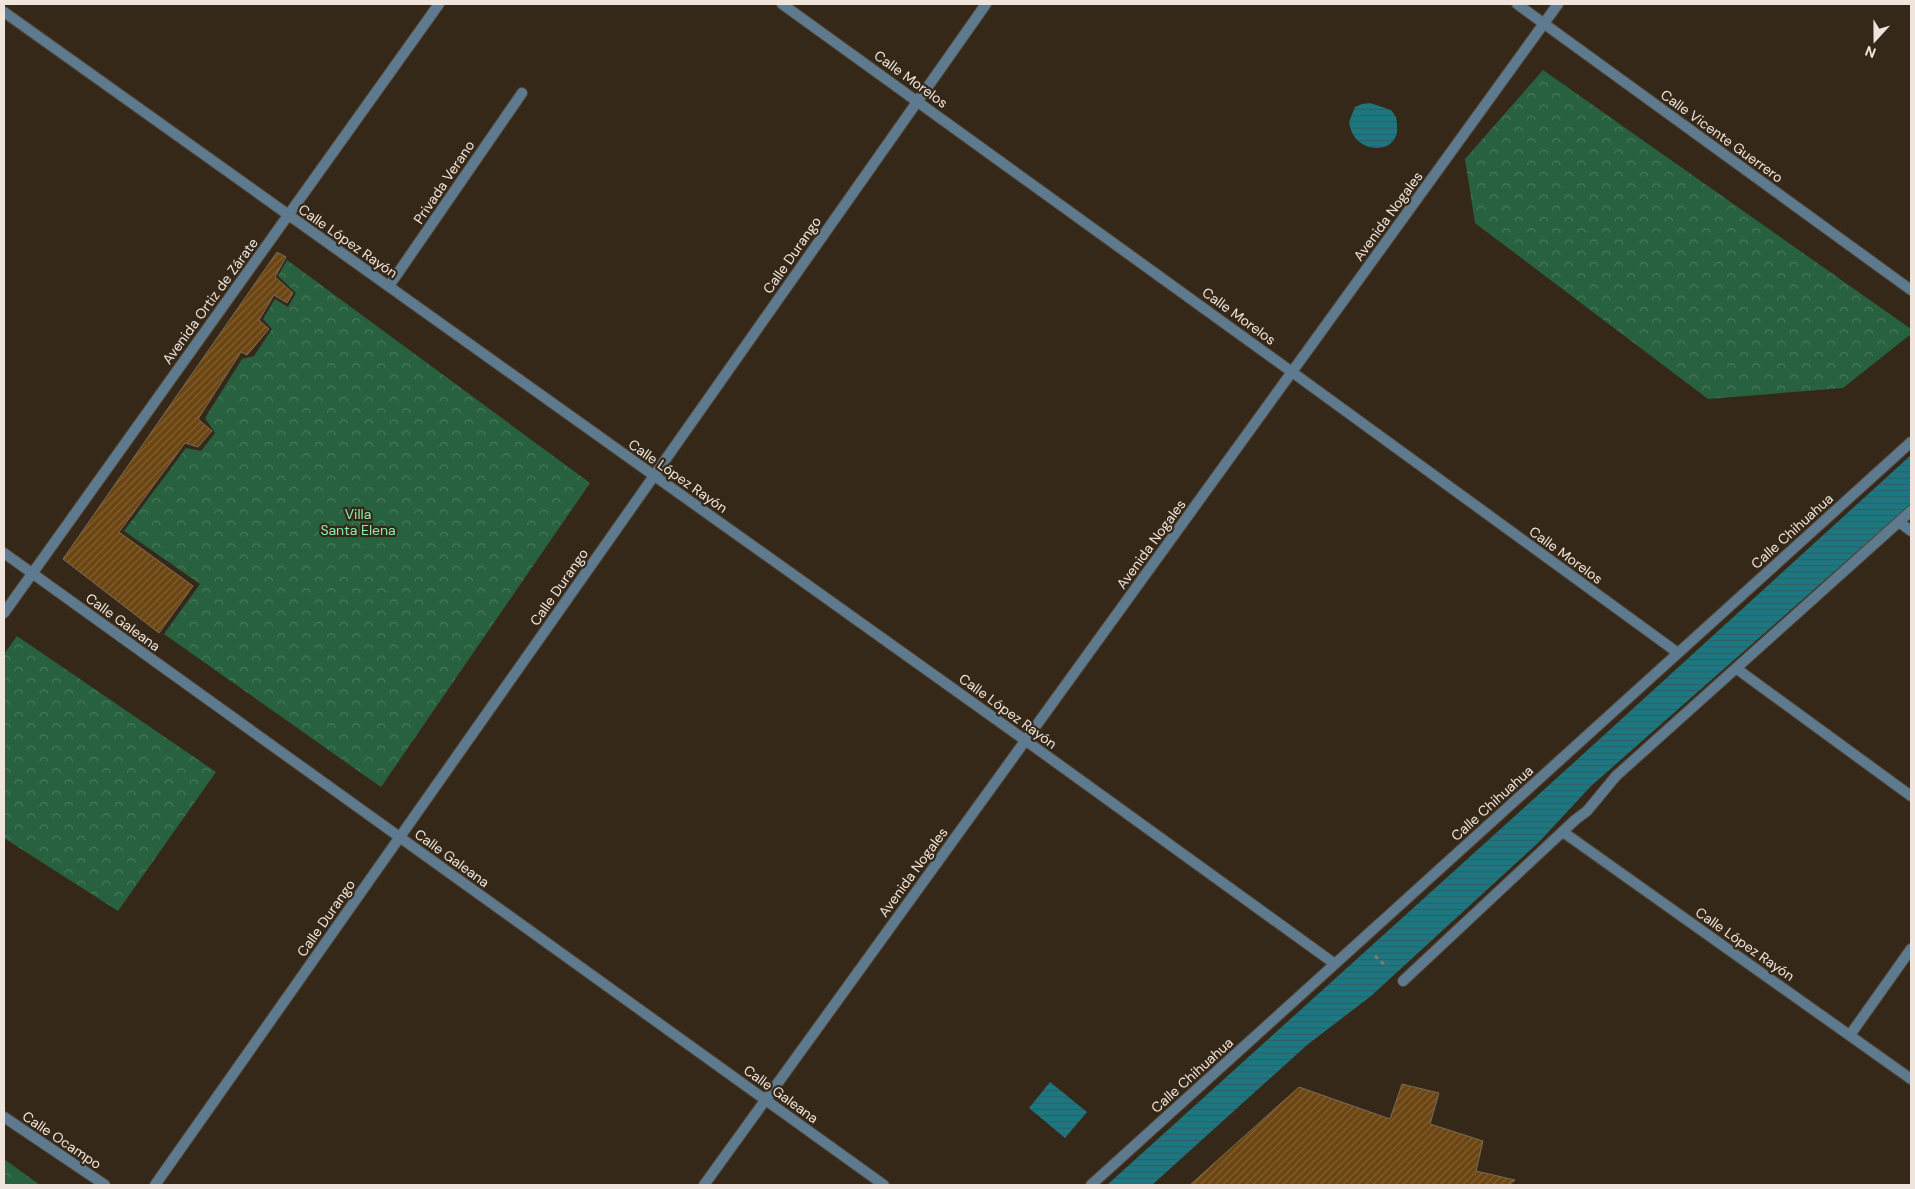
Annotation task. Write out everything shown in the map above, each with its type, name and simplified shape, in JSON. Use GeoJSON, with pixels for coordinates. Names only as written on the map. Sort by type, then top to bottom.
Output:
{"type":"FeatureCollection","features":[{"type":"Feature","properties":{"kind":"street","name":"Avenida Ortiz de Zárate"},"geometry":{"type":"LineString","coordinates":[[4,613],[439,4]]}},
{"type":"Feature","properties":{"kind":"street","name":"Calle Morelos"},"geometry":{"type":"LineString","coordinates":[[782,4],[1292,372],[1678,654]]}},
{"type":"Feature","properties":{"kind":"street","name":"Calle Durango"},"geometry":{"type":"LineString","coordinates":[[155,1185],[986,4]]}},
{"type":"Feature","properties":{"kind":"street","name":"Calle Vicente Guerrero"},"geometry":{"type":"LineString","coordinates":[[1518,4],[1911,290]]}},
{"type":"Feature","properties":{"kind":"street","name":"Avenida Nogales"},"geometry":{"type":"LineString","coordinates":[[704,1185],[1558,4]]}},
{"type":"Feature","properties":{"kind":"street","name":"Calle López Rayón"},"geometry":{"type":"LineString","coordinates":[[4,12],[1025,740],[1335,964]]}},
{"type":"Feature","properties":{"kind":"street","name":"Privada Verano"},"geometry":{"type":"LineString","coordinates":[[389,286],[522,93]]}},
{"type":"Feature","properties":{"kind":"street","name":"Calle Chihuahua"},"geometry":{"type":"LineString","coordinates":[[1091,1185],[1911,442]]}},
{"type":"Feature","properties":{"kind":"street"},"geometry":{"type":"LineString","coordinates":[[1403,981],[1586,811],[1616,776],[1911,511]]}},
{"type":"Feature","properties":{"kind":"street"},"geometry":{"type":"LineString","coordinates":[[1899,522],[1911,531]]}},
{"type":"Feature","properties":{"kind":"street","name":"Calle Galeana"},"geometry":{"type":"LineString","coordinates":[[4,553],[884,1185]]}},
{"type":"Feature","properties":{"kind":"street"},"geometry":{"type":"LineString","coordinates":[[1737,668],[1911,796]]}},
{"type":"Feature","properties":{"kind":"street","name":"Calle López Rayón"},"geometry":{"type":"LineString","coordinates":[[1563,832],[1911,1078]]}},
{"type":"Feature","properties":{"kind":"street"},"geometry":{"type":"LineString","coordinates":[[1850,1035],[1911,949]]}},
{"type":"Feature","properties":{"kind":"street","name":"Calle Ocampo"},"geometry":{"type":"LineString","coordinates":[[4,1117],[105,1185]]}},
{"type":"Feature","properties":{"kind":"path"},"geometry":{"type":"LineString","coordinates":[[1372,953],[1388,968]]}},
{"type":"Feature","properties":{"kind":"green space"},"geometry":{"type":"Polygon","coordinates":[[[1543,70],[1911,329],[1911,334],[1843,388],[1708,399],[1475,223],[1465,159],[1543,70]]]}},
{"type":"Feature","properties":{"kind":"green space","name":"Villa Santa Elena"},"geometry":{"type":"Polygon","coordinates":[[[287,260],[590,483],[381,787],[164,634],[200,584],[124,531],[186,448],[201,451],[215,433],[205,418],[242,359],[254,356],[272,329],[263,319],[275,299],[288,307],[296,293],[278,276],[287,260]]]}},
{"type":"Feature","properties":{"kind":"green space"},"geometry":{"type":"Polygon","coordinates":[[[17,636],[216,772],[118,911],[4,838],[4,654],[17,636]]]}},
{"type":"Feature","properties":{"kind":"green space"},"geometry":{"type":"Polygon","coordinates":[[[4,1159],[40,1185],[4,1185],[4,1159]]]}},
{"type":"Feature","properties":{"kind":"water"},"geometry":{"type":"Polygon","coordinates":[[[1370,103],[1391,110],[1396,117],[1396,136],[1392,142],[1382,148],[1369,147],[1358,141],[1350,127],[1349,122],[1355,107],[1370,103]]]}},
{"type":"Feature","properties":{"kind":"water"},"geometry":{"type":"Polygon","coordinates":[[[1911,455],[1911,504],[1591,786],[1539,842],[1371,996],[1307,1045],[1152,1185],[1107,1185],[1569,767],[1911,455]]]}},
{"type":"Feature","properties":{"kind":"water"},"geometry":{"type":"Polygon","coordinates":[[[1050,1082],[1087,1112],[1065,1138],[1029,1108],[1050,1082]]]}},
{"type":"Feature","properties":{"kind":"building"},"geometry":{"type":"Polygon","coordinates":[[[277,252],[286,257],[275,277],[293,293],[287,303],[274,295],[259,320],[269,329],[247,355],[241,352],[198,419],[212,431],[198,447],[185,443],[119,532],[193,586],[159,633],[63,559],[277,252]]]}},
{"type":"Feature","properties":{"kind":"building"},"geometry":{"type":"Polygon","coordinates":[[[1402,1084],[1439,1093],[1430,1124],[1483,1141],[1476,1171],[1515,1180],[1509,1185],[1190,1185],[1299,1087],[1390,1119],[1402,1084]]]}}]}
